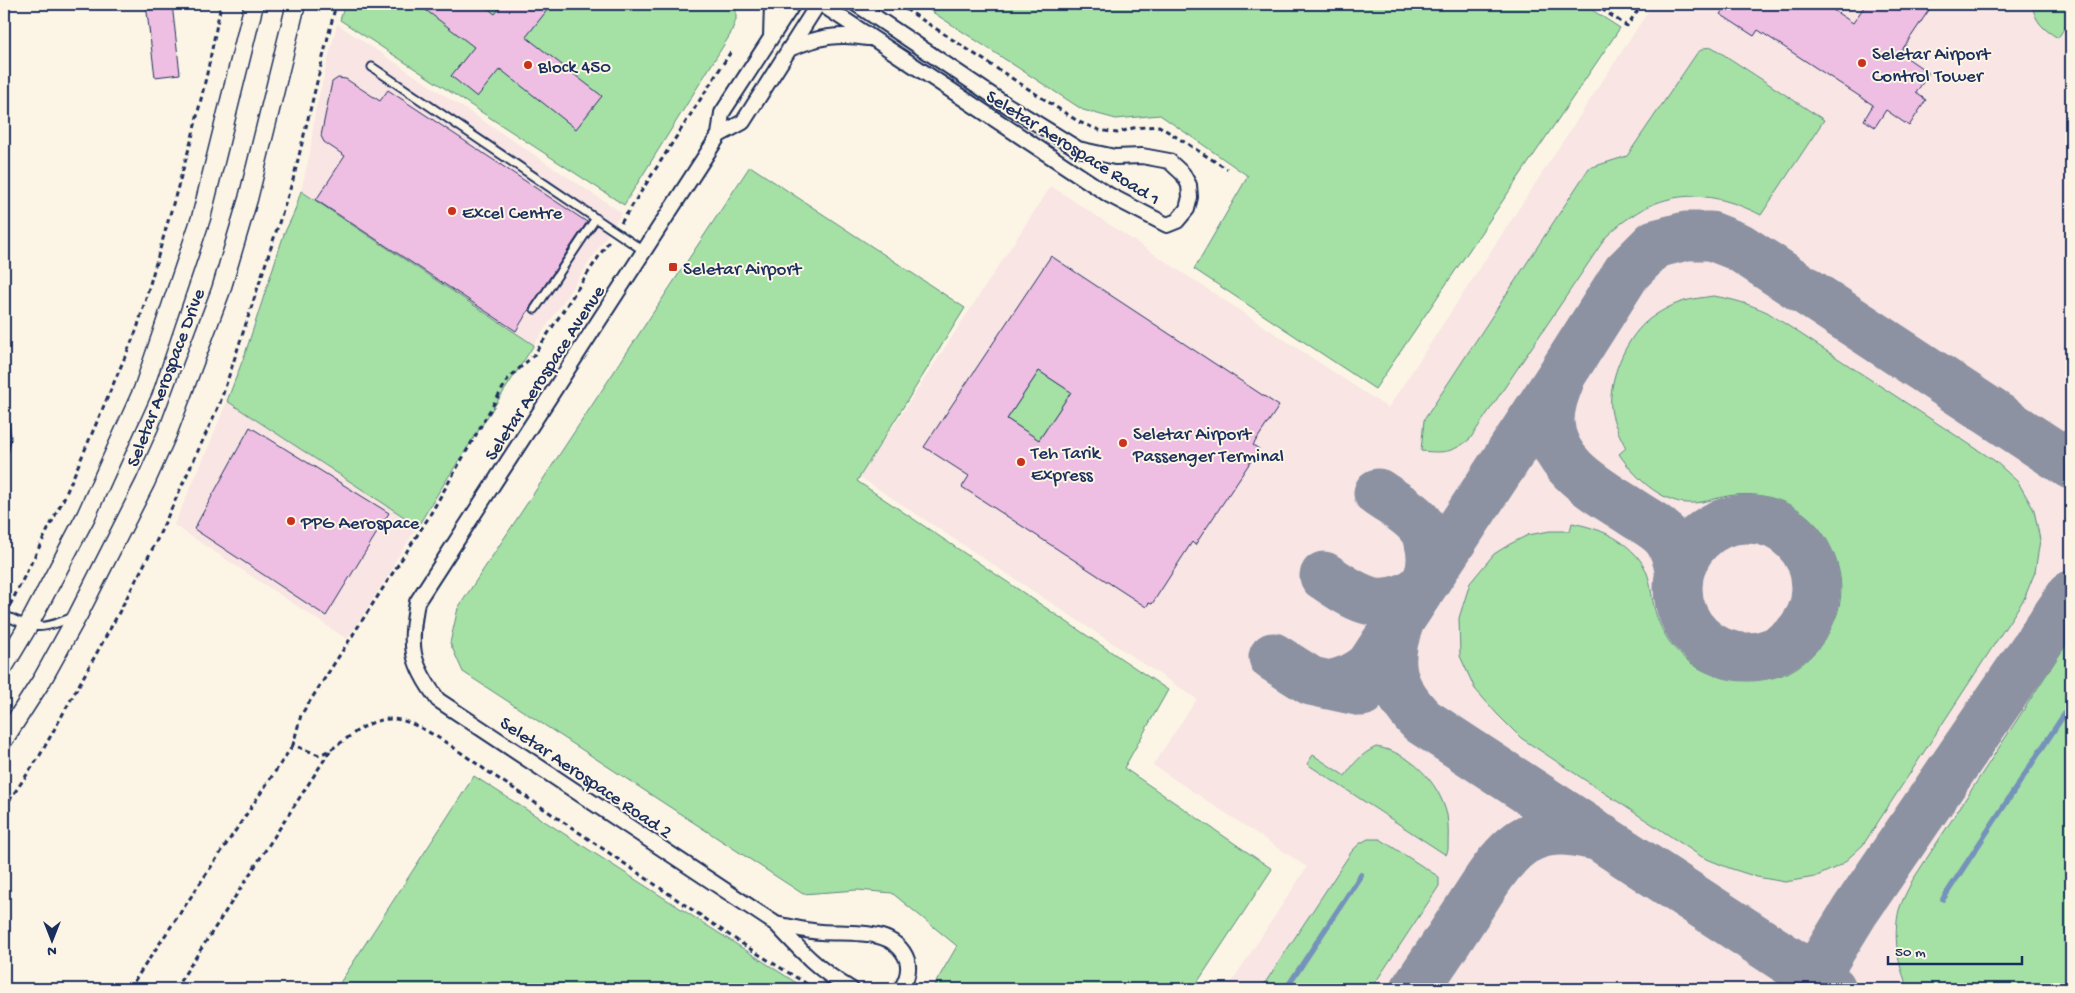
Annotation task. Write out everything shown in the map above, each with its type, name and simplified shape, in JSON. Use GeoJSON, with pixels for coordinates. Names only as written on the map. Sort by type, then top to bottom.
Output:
{"type":"FeatureCollection","features":[{"type":"Feature","properties":{"kind":"street","name":"Seletar Aerospace Drive"},"geometry":{"type":"LineString","coordinates":[[4,666],[28,626],[86,516],[143,390],[201,218],[254,4]]}},
{"type":"Feature","properties":{"kind":"street","name":"Seletar Aerospace Drive"},"geometry":{"type":"LineString","coordinates":[[4,739],[42,680],[78,615],[145,483],[167,434],[221,290],[248,199],[296,4]]}},
{"type":"Feature","properties":{"kind":"street"},"geometry":{"type":"LineString","coordinates":[[771,38],[772,4]]}},
{"type":"Feature","properties":{"kind":"street","name":"Seletar Aerospace Avenue"},"geometry":{"type":"LineString","coordinates":[[411,634],[417,602],[719,135],[722,113],[793,4]]}},
{"type":"Feature","properties":{"kind":"street","name":"Seletar Aerospace Avenue"},"geometry":{"type":"LineString","coordinates":[[719,135],[743,122],[820,4]]}},
{"type":"Feature","properties":{"kind":"street","name":"Seletar Aerospace Road 1"},"geometry":{"type":"LineString","coordinates":[[820,4],[1109,195],[1167,225],[1177,221],[1187,209],[1190,196],[1189,185],[1183,174],[1169,162],[1142,156],[1115,157],[1078,149],[1002,102],[856,4]]}},
{"type":"Feature","properties":{"kind":"street"},"geometry":{"type":"LineString","coordinates":[[789,49],[812,39],[831,36],[873,39]]}},
{"type":"Feature","properties":{"kind":"street"},"geometry":{"type":"LineString","coordinates":[[992,117],[1002,102]]}},
{"type":"Feature","properties":{"kind":"street","name":"Seletar Aerospace Road 2"},"geometry":{"type":"LineString","coordinates":[[411,634],[415,661],[425,682],[438,700],[776,924],[807,958],[829,977],[851,989]]}},
{"type":"Feature","properties":{"kind":"street","name":"Seletar Aerospace Road 2"},"geometry":{"type":"LineString","coordinates":[[776,924],[805,931],[852,932],[880,936],[901,948],[908,963],[906,981],[901,989]]}},
{"type":"Feature","properties":{"kind":"lane"},"geometry":{"type":"LineString","coordinates":[[372,67],[644,251]]}},
{"type":"Feature","properties":{"kind":"lane"},"geometry":{"type":"LineString","coordinates":[[535,309],[596,218]]}},
{"type":"Feature","properties":{"kind":"lane"},"geometry":{"type":"LineString","coordinates":[[4,422],[6,438],[4,450]]}},
{"type":"Feature","properties":{"kind":"lane"},"geometry":{"type":"LineString","coordinates":[[4,615],[28,626],[50,626],[78,615]]}},
{"type":"Feature","properties":{"kind":"path"},"geometry":{"type":"LineString","coordinates":[[4,615],[34,561],[65,496],[137,329],[192,138],[221,4]]}},
{"type":"Feature","properties":{"kind":"path"},"geometry":{"type":"LineString","coordinates":[[4,808],[39,758],[115,620],[155,544],[220,403],[293,180],[336,4]]}},
{"type":"Feature","properties":{"kind":"path"},"geometry":{"type":"LineString","coordinates":[[898,4],[1079,122],[1099,130],[1117,133],[1133,128],[1159,126],[1227,169]]}},
{"type":"Feature","properties":{"kind":"path"},"geometry":{"type":"LineString","coordinates":[[1594,4],[1627,26],[1642,4]]}},
{"type":"Feature","properties":{"kind":"path"},"geometry":{"type":"LineString","coordinates":[[129,989],[293,745],[301,715],[427,520],[508,378],[534,355],[732,50]]}},
{"type":"Feature","properties":{"kind":"path"},"geometry":{"type":"LineString","coordinates":[[175,989],[331,751],[349,735],[374,722],[393,719],[421,728],[553,814],[721,930],[814,989]]}},
{"type":"Feature","properties":{"kind":"path"},"geometry":{"type":"LineString","coordinates":[[293,745],[319,755],[331,751]]}},
{"type":"Feature","properties":{"kind":"shaded area"},"geometry":{"type":"Polygon","coordinates":[[[1653,4],[2071,4],[2071,989],[1227,989],[1307,867],[1153,765],[1197,699],[860,477],[1051,186],[1388,408],[1653,4]]]}},
{"type":"Feature","properties":{"kind":"shaded area","name":"Excel Centre"},"geometry":{"type":"Polygon","coordinates":[[[337,24],[622,213],[534,345],[301,191],[310,153],[315,112],[337,24]]]}},
{"type":"Feature","properties":{"kind":"shaded area","name":"PPG Aerospace"},"geometry":{"type":"Polygon","coordinates":[[[227,401],[418,526],[347,639],[174,525],[227,401]]]}},
{"type":"Feature","properties":{"kind":"green space"},"geometry":{"type":"Polygon","coordinates":[[[345,4],[736,4],[736,20],[730,35],[624,205],[340,20],[345,4]]]}},
{"type":"Feature","properties":{"kind":"green space"},"geometry":{"type":"Polygon","coordinates":[[[920,4],[1583,4],[1620,28],[1375,389],[1194,269],[1248,176],[1160,115],[1116,119],[1083,110],[920,4]]]}},
{"type":"Feature","properties":{"kind":"green space"},"geometry":{"type":"Polygon","coordinates":[[[2032,4],[2071,4],[2071,18],[2058,38],[2040,24],[2035,16],[2032,4]]]}},
{"type":"Feature","properties":{"kind":"green space"},"geometry":{"type":"Polygon","coordinates":[[[1712,47],[1824,120],[1761,215],[1739,205],[1699,196],[1679,197],[1661,201],[1624,221],[1606,237],[1470,439],[1458,447],[1447,451],[1421,451],[1424,420],[1589,168],[1627,156],[1697,53],[1704,48],[1712,47]]]}},
{"type":"Feature","properties":{"kind":"green space"},"geometry":{"type":"Polygon","coordinates":[[[750,166],[965,308],[857,481],[1168,690],[1124,768],[1272,869],[1193,989],[932,989],[957,946],[892,893],[857,890],[803,894],[463,672],[450,643],[458,608],[750,166]]]}},
{"type":"Feature","properties":{"kind":"green space"},"geometry":{"type":"Polygon","coordinates":[[[301,191],[534,345],[418,526],[227,401],[245,354],[284,234],[294,213],[301,191]]]}},
{"type":"Feature","properties":{"kind":"green space"},"geometry":{"type":"Polygon","coordinates":[[[1713,296],[1741,302],[1767,312],[1995,461],[2018,482],[2034,510],[2040,540],[2035,572],[2024,599],[1863,845],[1841,865],[1815,877],[1785,882],[1757,877],[1702,857],[1521,738],[1475,689],[1460,656],[1459,618],[1470,583],[1494,554],[1528,535],[1550,531],[1570,531],[1572,523],[1606,533],[1628,547],[1635,554],[1648,575],[1656,614],[1663,632],[1686,660],[1701,669],[1717,676],[1735,680],[1772,678],[1794,669],[1813,654],[1820,645],[1833,625],[1837,614],[1841,586],[1836,559],[1832,550],[1820,529],[1810,519],[1785,503],[1757,495],[1743,494],[1693,503],[1667,498],[1640,479],[1619,454],[1626,448],[1613,419],[1611,409],[1612,386],[1615,374],[1631,339],[1646,322],[1664,310],[1685,301],[1713,296]]]}},
{"type":"Feature","properties":{"kind":"green space"},"geometry":{"type":"Polygon","coordinates":[[[1039,371],[1071,392],[1039,440],[1007,419],[1039,371]]]}},
{"type":"Feature","properties":{"kind":"green space"},"geometry":{"type":"Polygon","coordinates":[[[2071,637],[2071,989],[1909,989],[1899,960],[1896,940],[1897,920],[1903,899],[1912,881],[2071,637]]]}},
{"type":"Feature","properties":{"kind":"green space"},"geometry":{"type":"Polygon","coordinates":[[[1376,747],[1400,755],[1411,762],[1430,780],[1443,803],[1448,819],[1448,850],[1446,855],[1307,764],[1313,755],[1345,776],[1358,759],[1376,747]]]}},
{"type":"Feature","properties":{"kind":"green space"},"geometry":{"type":"Polygon","coordinates":[[[474,776],[806,989],[336,989],[474,776]]]}},
{"type":"Feature","properties":{"kind":"green space"},"geometry":{"type":"Polygon","coordinates":[[[1368,839],[1380,839],[1439,877],[1439,886],[1371,989],[1261,989],[1352,851],[1368,839]]]}},
{"type":"Feature","properties":{"kind":"building"},"geometry":{"type":"Polygon","coordinates":[[[146,4],[172,4],[180,74],[155,77],[146,4]]]}},
{"type":"Feature","properties":{"kind":"building","name":"Block 450"},"geometry":{"type":"Polygon","coordinates":[[[418,4],[482,4],[495,14],[503,4],[552,4],[526,37],[602,96],[576,129],[500,69],[477,97],[451,76],[474,47],[418,4]]]}},
{"type":"Feature","properties":{"kind":"building","name":"Seletar Airport Control Tower"},"geometry":{"type":"Polygon","coordinates":[[[1728,4],[1824,4],[1853,23],[1866,4],[1933,4],[1900,53],[1929,73],[1916,93],[1926,100],[1909,126],[1886,110],[1875,127],[1864,120],[1873,105],[1758,30],[1754,36],[1720,14],[1728,4]]]}},
{"type":"Feature","properties":{"kind":"building","name":"Excel Centre"},"geometry":{"type":"Polygon","coordinates":[[[338,78],[346,79],[380,101],[388,90],[587,222],[516,331],[316,200],[345,156],[324,142],[321,136],[332,82],[338,78]]]}},
{"type":"Feature","properties":{"kind":"building","name":"Seletar Airport Passenger Terminal"},"geometry":{"type":"Polygon","coordinates":[[[1051,256],[1279,406],[1253,445],[1259,449],[1195,545],[1192,542],[1152,604],[1149,603],[1146,607],[962,487],[969,476],[924,447],[1051,256]],[[1039,371],[1007,419],[1039,440],[1071,392],[1039,371]]]}},
{"type":"Feature","properties":{"kind":"building","name":"PPG Aerospace"},"geometry":{"type":"Polygon","coordinates":[[[250,427],[389,513],[326,616],[194,529],[250,427]]]}},
{"type":"Feature","properties":{"kind":"waterway"},"geometry":{"type":"LineString","coordinates":[[1943,899],[2071,704]]}},
{"type":"Feature","properties":{"kind":"waterway"},"geometry":{"type":"LineString","coordinates":[[1286,989],[1361,875]]}},
{"type":"Feature","properties":{"kind":"taxiway"},"geometry":{"type":"LineString","coordinates":[[1329,685],[1351,678],[1370,666],[1561,376],[1627,272],[1655,244],[1686,236],[1711,236],[1739,247],[2071,465]]}},
{"type":"Feature","properties":{"kind":"taxiway"},"geometry":{"type":"LineString","coordinates":[[1560,380],[1550,415],[1552,437],[1559,452],[1568,465],[1592,486],[1651,524],[1663,534],[1673,549],[1679,570]]}},
{"type":"Feature","properties":{"kind":"taxiway"},"geometry":{"type":"LineString","coordinates":[[1324,576],[1358,597],[1378,602],[1394,601],[1409,596],[1422,587],[1426,581],[1429,575],[1431,555],[1423,529],[1408,513],[1378,493]]}},
{"type":"Feature","properties":{"kind":"taxiway"},"geometry":{"type":"LineString","coordinates":[[1747,519],[1773,524],[1796,539],[1811,562],[1816,588],[1811,614],[1796,637],[1773,652],[1747,657],[1721,652],[1698,637],[1683,614],[1678,588],[1683,562],[1698,539],[1721,524],[1747,519]]}},
{"type":"Feature","properties":{"kind":"taxiway"},"geometry":{"type":"LineString","coordinates":[[1807,989],[1855,911],[2071,595]]}},
{"type":"Feature","properties":{"kind":"taxiway"},"geometry":{"type":"LineString","coordinates":[[1400,621],[1392,650],[1393,675],[1403,698],[1422,721],[1832,989]]}},
{"type":"Feature","properties":{"kind":"taxiway"},"geometry":{"type":"LineString","coordinates":[[1273,657],[1311,681],[1362,692]]}},
{"type":"Feature","properties":{"kind":"taxiway"},"geometry":{"type":"LineString","coordinates":[[1415,989],[1493,872],[1512,850],[1523,842],[1543,833],[1559,831],[1576,832],[1601,837]]}},
{"type":"Feature","properties":{"kind":"place","name":"Seletar Airport Control Tower"},"geometry":{"type":"Point","coordinates":[1862,63]}},
{"type":"Feature","properties":{"kind":"place","name":"Block 450"},"geometry":{"type":"Point","coordinates":[528,65]}},
{"type":"Feature","properties":{"kind":"place","name":"Excel Centre"},"geometry":{"type":"Point","coordinates":[452,211]}},
{"type":"Feature","properties":{"kind":"place","name":"Seletar Airport"},"geometry":{"type":"Point","coordinates":[673,267]}},
{"type":"Feature","properties":{"kind":"place","name":"Seletar Airport Passenger Terminal"},"geometry":{"type":"Point","coordinates":[1123,443]}},
{"type":"Feature","properties":{"kind":"place","name":"Teh Tarik Express"},"geometry":{"type":"Point","coordinates":[1021,462]}},
{"type":"Feature","properties":{"kind":"place","name":"PPG Aerospace"},"geometry":{"type":"Point","coordinates":[291,521]}}]}
